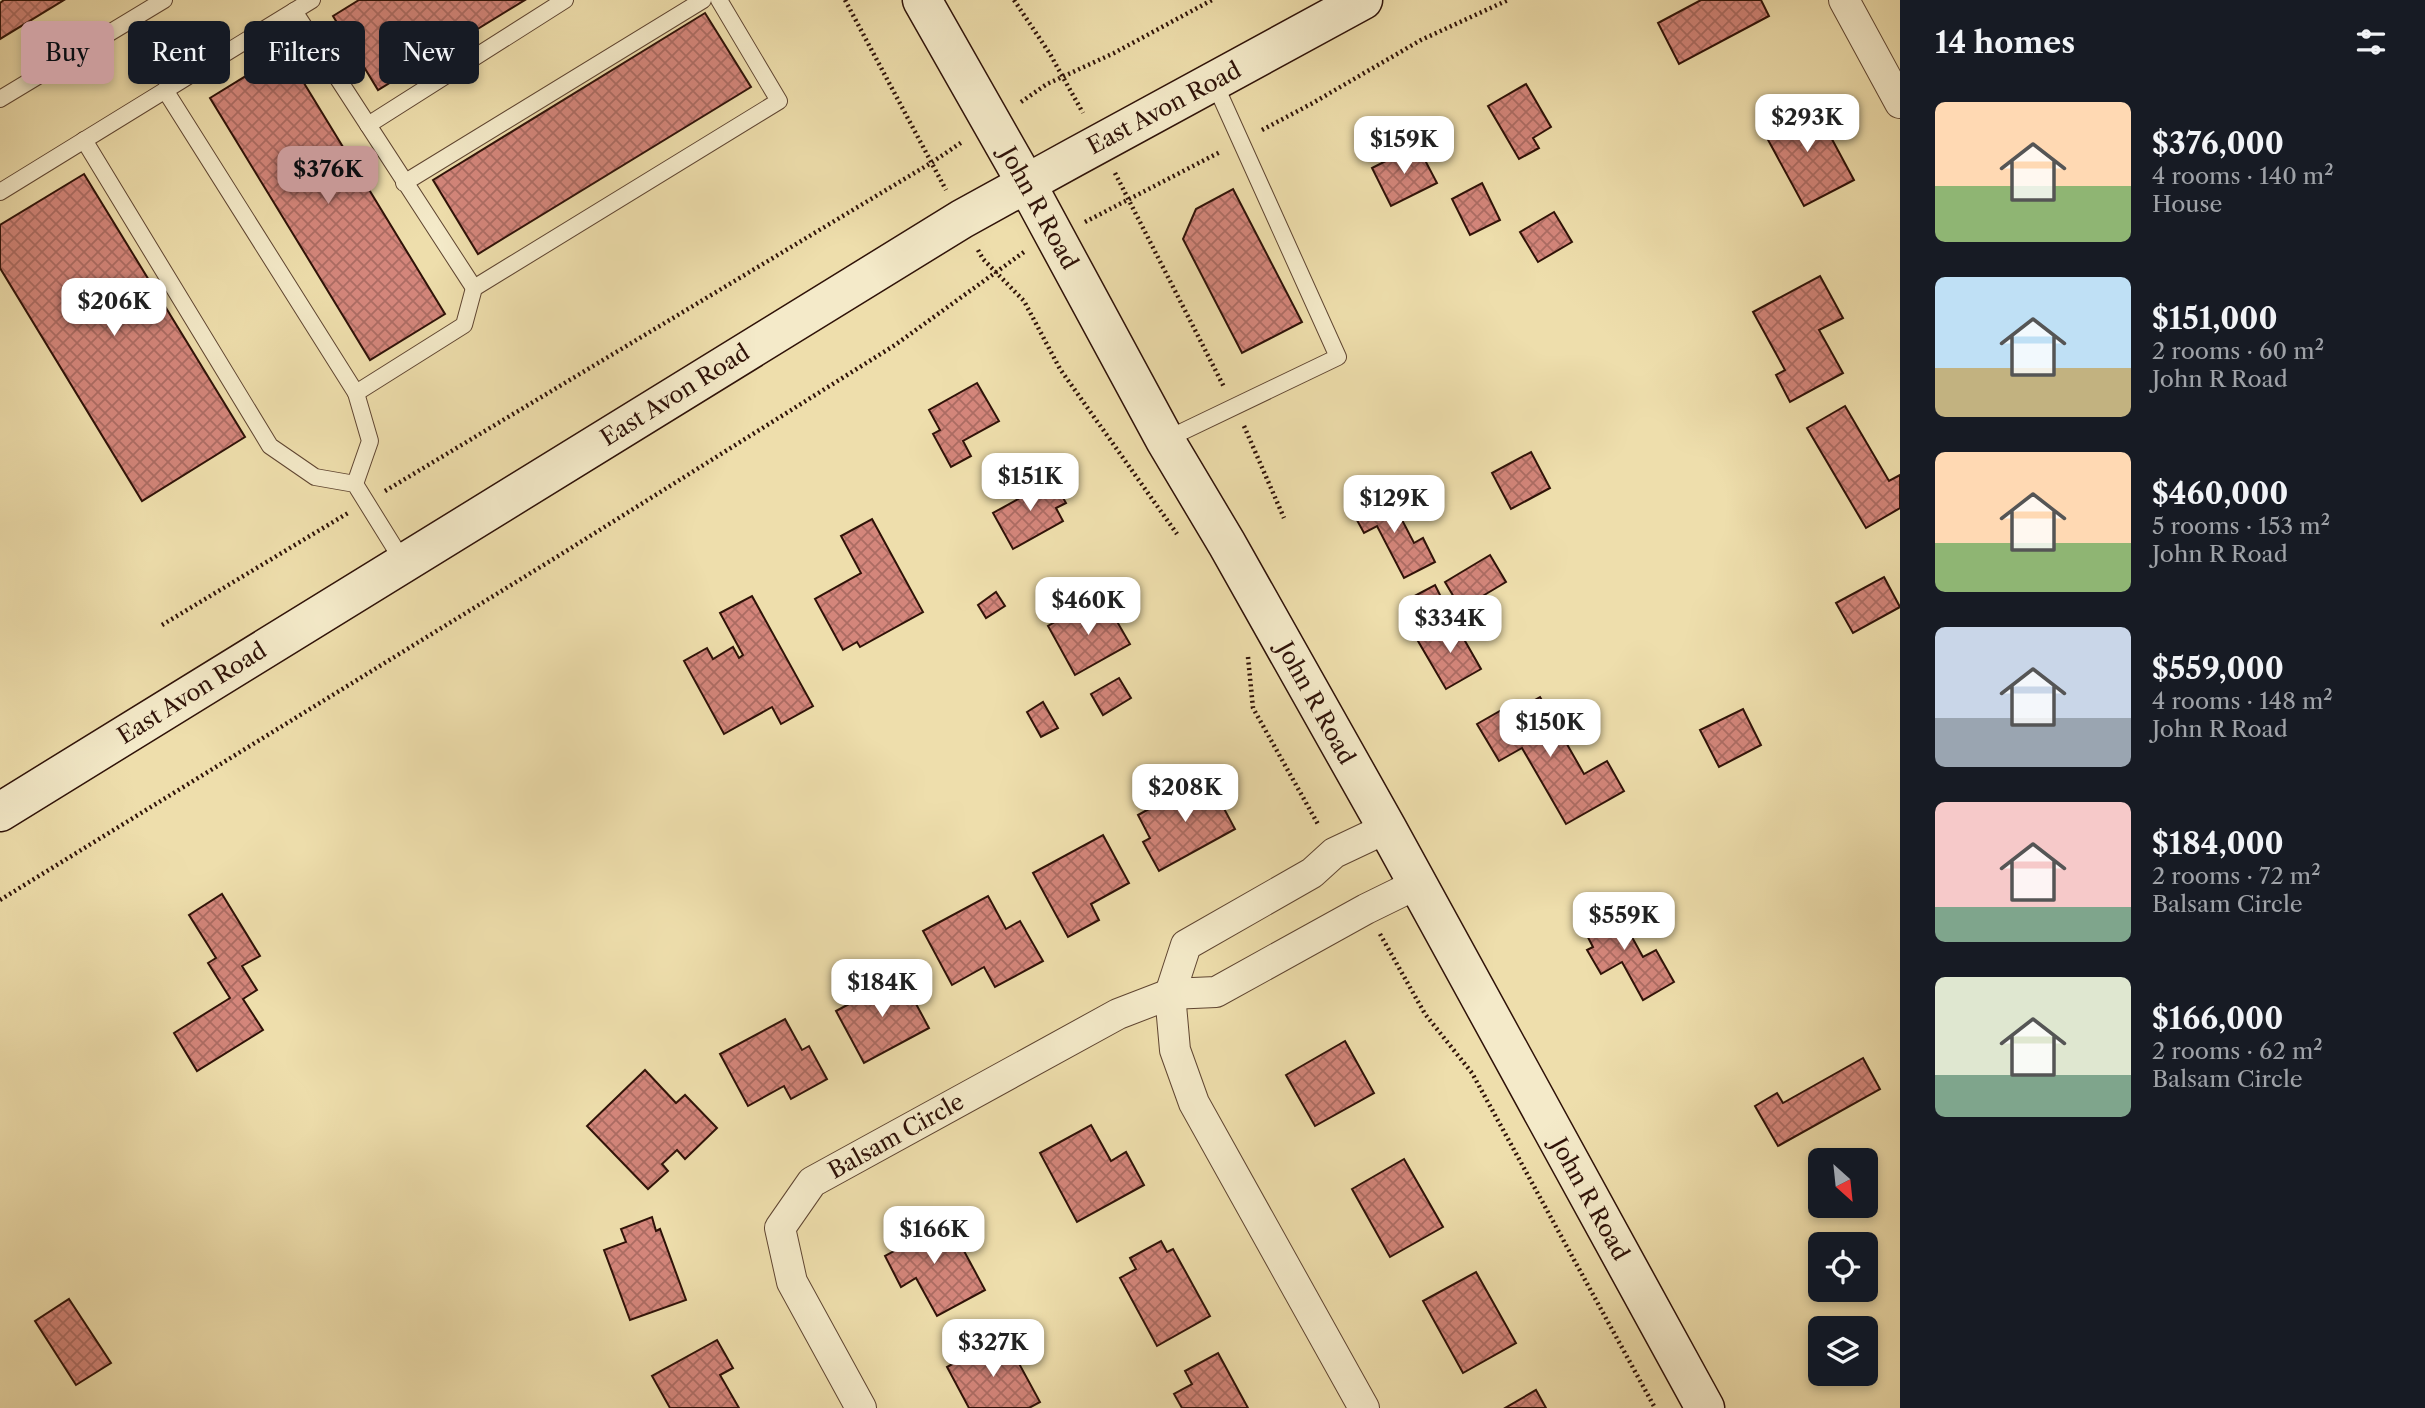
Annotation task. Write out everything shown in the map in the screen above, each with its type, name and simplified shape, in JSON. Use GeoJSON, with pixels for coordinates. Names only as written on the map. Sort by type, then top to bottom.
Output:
{"type":"FeatureCollection","features":[{"type":"Feature","properties":{"kind":"main road","name":"John R Road"},"geometry":{"type":"LineString","coordinates":[[922,0],[1026,183],[1165,440],[1227,544],[1387,828],[1705,1408]]}},
{"type":"Feature","properties":{"kind":"main road","name":"East Avon Road"},"geometry":{"type":"LineString","coordinates":[[0,812],[962,219],[1363,0]]}},
{"type":"Feature","properties":{"kind":"street"},"geometry":{"type":"LineString","coordinates":[[1844,0],[1900,103]]}},
{"type":"Feature","properties":{"kind":"street"},"geometry":{"type":"LineString","coordinates":[[1364,1408],[1194,1103],[1175,1050],[1170,994],[1186,945],[1312,873],[1334,853],[1387,828]]}},
{"type":"Feature","properties":{"kind":"street","name":"Balsam Circle"},"geometry":{"type":"LineString","coordinates":[[861,1408],[793,1282],[780,1228],[812,1182],[1118,1014],[1170,994],[1216,992],[1366,909],[1417,884]]}},
{"type":"Feature","properties":{"kind":"lane"},"geometry":{"type":"LineString","coordinates":[[0,99],[163,0]]}},
{"type":"Feature","properties":{"kind":"lane"},"geometry":{"type":"LineString","coordinates":[[0,192],[312,0]]}},
{"type":"Feature","properties":{"kind":"lane"},"geometry":{"type":"LineString","coordinates":[[368,125],[565,0]]}},
{"type":"Feature","properties":{"kind":"lane"},"geometry":{"type":"LineString","coordinates":[[404,183],[703,0]]}},
{"type":"Feature","properties":{"kind":"lane"},"geometry":{"type":"LineString","coordinates":[[356,393],[464,325],[474,288],[779,102],[719,0]]}},
{"type":"Feature","properties":{"kind":"lane"},"geometry":{"type":"LineString","coordinates":[[294,11],[474,288]]}},
{"type":"Feature","properties":{"kind":"lane"},"geometry":{"type":"LineString","coordinates":[[1165,440],[1338,357],[1214,82]]}},
{"type":"Feature","properties":{"kind":"lane"},"geometry":{"type":"LineString","coordinates":[[165,90],[356,393],[370,441],[355,484]]}},
{"type":"Feature","properties":{"kind":"lane"},"geometry":{"type":"LineString","coordinates":[[84,140],[270,446],[315,477],[355,484],[404,563]]}},
{"type":"Feature","properties":{"kind":"path"},"geometry":{"type":"LineString","coordinates":[[162,625],[931,163],[845,0]]}},
{"type":"Feature","properties":{"kind":"path"},"geometry":{"type":"LineString","coordinates":[[1014,0],[1074,95]]}},
{"type":"Feature","properties":{"kind":"path"},"geometry":{"type":"LineString","coordinates":[[1037,91],[1212,0]]}},
{"type":"Feature","properties":{"kind":"path"},"geometry":{"type":"LineString","coordinates":[[1106,211],[1311,104],[1420,40],[1508,0]]}},
{"type":"Feature","properties":{"kind":"path"},"geometry":{"type":"LineString","coordinates":[[1122,186],[1234,407],[1284,518]]}},
{"type":"Feature","properties":{"kind":"path"},"geometry":{"type":"LineString","coordinates":[[0,900],[883,353],[1017,256]]}},
{"type":"Feature","properties":{"kind":"building"},"geometry":{"type":"Polygon","coordinates":[[[4,0],[64,0],[30,21],[21,21],[21,26],[0,39],[0,3],[4,0]]]}},
{"type":"Feature","properties":{"kind":"building"},"geometry":{"type":"Polygon","coordinates":[[[359,0],[525,0],[479,28],[479,21],[379,21],[379,84],[388,84],[378,90],[365,69],[365,21],[336,21],[333,16],[359,0]]]}},
{"type":"Feature","properties":{"kind":"building"},"geometry":{"type":"Polygon","coordinates":[[[1701,0],[1761,0],[1769,16],[1679,64],[1658,23],[1701,0]]]}},
{"type":"Feature","properties":{"kind":"building"},"geometry":{"type":"Polygon","coordinates":[[[705,13],[751,87],[478,254],[433,180],[705,13]]]}},
{"type":"Feature","properties":{"kind":"building"},"geometry":{"type":"Polygon","coordinates":[[[244,77],[244,84],[305,84],[445,314],[370,360],[210,98],[244,77]]]}},
{"type":"Feature","properties":{"kind":"building"},"geometry":{"type":"Polygon","coordinates":[[[1526,84],[1551,127],[1533,138],[1539,148],[1519,159],[1488,106],[1526,84]]]}},
{"type":"Feature","properties":{"kind":"building"},"geometry":{"type":"Polygon","coordinates":[[[1808,102],[1824,132],[1827,130],[1854,180],[1804,206],[1761,127],[1808,102]]]}},
{"type":"Feature","properties":{"kind":"building"},"geometry":{"type":"Polygon","coordinates":[[[1417,145],[1437,183],[1391,206],[1372,168],[1417,145]]]}},
{"type":"Feature","properties":{"kind":"building"},"geometry":{"type":"Polygon","coordinates":[[[84,174],[245,437],[142,501],[0,268],[0,225],[84,174]]]}},
{"type":"Feature","properties":{"kind":"building"},"geometry":{"type":"Polygon","coordinates":[[[1482,183],[1500,220],[1470,235],[1452,199],[1482,183]]]}},
{"type":"Feature","properties":{"kind":"building"},"geometry":{"type":"Polygon","coordinates":[[[1233,189],[1302,322],[1242,353],[1183,239],[1196,209],[1233,189]]]}},
{"type":"Feature","properties":{"kind":"building"},"geometry":{"type":"Polygon","coordinates":[[[1554,212],[1572,242],[1538,262],[1520,232],[1554,212]]]}},
{"type":"Feature","properties":{"kind":"building"},"geometry":{"type":"Polygon","coordinates":[[[1820,276],[1843,318],[1819,330],[1843,373],[1790,402],[1776,375],[1785,370],[1753,312],[1820,276]]]}},
{"type":"Feature","properties":{"kind":"building"},"geometry":{"type":"Polygon","coordinates":[[[977,383],[999,421],[963,441],[971,456],[951,467],[933,434],[940,430],[929,410],[977,383]]]}},
{"type":"Feature","properties":{"kind":"building"},"geometry":{"type":"Polygon","coordinates":[[[1845,406],[1889,481],[1900,475],[1900,508],[1866,528],[1807,428],[1845,406]]]}},
{"type":"Feature","properties":{"kind":"building"},"geometry":{"type":"Polygon","coordinates":[[[1531,452],[1550,488],[1511,509],[1492,473],[1531,452]]]}},
{"type":"Feature","properties":{"kind":"building"},"geometry":{"type":"Polygon","coordinates":[[[1038,477],[1048,494],[1058,489],[1066,503],[1056,508],[1063,521],[1013,549],[993,513],[1020,498],[1015,490],[1038,477]]]}},
{"type":"Feature","properties":{"kind":"building"},"geometry":{"type":"Polygon","coordinates":[[[1388,493],[1414,543],[1423,538],[1435,562],[1404,578],[1377,526],[1364,533],[1352,511],[1388,493]]]}},
{"type":"Feature","properties":{"kind":"building"},"geometry":{"type":"Polygon","coordinates":[[[872,519],[923,612],[860,647],[857,642],[843,650],[815,599],[861,573],[841,536],[872,519]]]}},
{"type":"Feature","properties":{"kind":"building"},"geometry":{"type":"Polygon","coordinates":[[[1490,555],[1506,582],[1461,609],[1445,582],[1490,555]]]}},
{"type":"Feature","properties":{"kind":"building"},"geometry":{"type":"Polygon","coordinates":[[[1884,577],[1900,607],[1853,633],[1836,603],[1884,577]]]}},
{"type":"Feature","properties":{"kind":"building"},"geometry":{"type":"Polygon","coordinates":[[[1435,585],[1448,611],[1421,625],[1407,600],[1435,585]]]}},
{"type":"Feature","properties":{"kind":"building"},"geometry":{"type":"Polygon","coordinates":[[[996,592],[1005,606],[986,618],[978,605],[996,592]]]}},
{"type":"Feature","properties":{"kind":"building"},"geometry":{"type":"Polygon","coordinates":[[[752,596],[813,706],[781,724],[772,707],[724,734],[684,661],[707,648],[713,659],[733,647],[739,658],[743,655],[720,613],[752,596]]]}},
{"type":"Feature","properties":{"kind":"building"},"geometry":{"type":"Polygon","coordinates":[[[1090,602],[1099,618],[1111,611],[1130,644],[1075,675],[1048,626],[1090,602]]]}},
{"type":"Feature","properties":{"kind":"building"},"geometry":{"type":"Polygon","coordinates":[[[1453,620],[1481,669],[1446,689],[1418,641],[1453,620]]]}},
{"type":"Feature","properties":{"kind":"building"},"geometry":{"type":"Polygon","coordinates":[[[1119,678],[1131,698],[1103,715],[1091,694],[1119,678]]]}},
{"type":"Feature","properties":{"kind":"building"},"geometry":{"type":"Polygon","coordinates":[[[1540,697],[1584,774],[1607,761],[1624,791],[1566,824],[1522,748],[1499,761],[1477,724],[1507,707],[1510,714],[1540,697]]]}},
{"type":"Feature","properties":{"kind":"building"},"geometry":{"type":"Polygon","coordinates":[[[1043,702],[1058,728],[1041,737],[1027,712],[1043,702]]]}},
{"type":"Feature","properties":{"kind":"building"},"geometry":{"type":"Polygon","coordinates":[[[1743,709],[1761,745],[1719,767],[1700,730],[1743,709]]]}},
{"type":"Feature","properties":{"kind":"building"},"geometry":{"type":"Polygon","coordinates":[[[1207,777],[1235,829],[1159,871],[1143,842],[1150,838],[1138,815],[1207,777]]]}},
{"type":"Feature","properties":{"kind":"building"},"geometry":{"type":"Polygon","coordinates":[[[1103,835],[1129,883],[1091,904],[1099,920],[1068,937],[1033,873],[1103,835]]]}},
{"type":"Feature","properties":{"kind":"building"},"geometry":{"type":"Polygon","coordinates":[[[222,894],[260,956],[242,966],[257,990],[243,999],[263,1030],[197,1071],[174,1033],[230,998],[208,963],[216,958],[189,915],[222,894]]]}},
{"type":"Feature","properties":{"kind":"building"},"geometry":{"type":"Polygon","coordinates":[[[988,896],[1006,929],[1020,921],[1043,961],[995,987],[984,967],[952,985],[923,931],[988,896]]]}},
{"type":"Feature","properties":{"kind":"building"},"geometry":{"type":"Polygon","coordinates":[[[1613,903],[1643,957],[1656,950],[1674,982],[1643,1000],[1622,962],[1601,974],[1587,950],[1593,947],[1580,922],[1613,903]]]}},
{"type":"Feature","properties":{"kind":"building"},"geometry":{"type":"Polygon","coordinates":[[[901,976],[929,1028],[864,1063],[836,1011],[901,976]]]}},
{"type":"Feature","properties":{"kind":"building"},"geometry":{"type":"Polygon","coordinates":[[[785,1019],[802,1050],[809,1046],[827,1079],[791,1099],[784,1086],[748,1106],[720,1054],[785,1019]]]}},
{"type":"Feature","properties":{"kind":"building"},"geometry":{"type":"Polygon","coordinates":[[[1345,1041],[1374,1093],[1315,1126],[1286,1075],[1345,1041]]]}},
{"type":"Feature","properties":{"kind":"building"},"geometry":{"type":"Polygon","coordinates":[[[1863,1058],[1880,1089],[1778,1146],[1755,1106],[1777,1093],[1783,1103],[1863,1058]]]}},
{"type":"Feature","properties":{"kind":"building"},"geometry":{"type":"Polygon","coordinates":[[[645,1070],[676,1103],[685,1095],[717,1128],[685,1159],[677,1150],[662,1164],[668,1171],[648,1189],[587,1126],[645,1070]]]}},
{"type":"Feature","properties":{"kind":"building"},"geometry":{"type":"Polygon","coordinates":[[[1091,1125],[1111,1161],[1126,1152],[1144,1185],[1077,1222],[1040,1153],[1091,1125]]]}},
{"type":"Feature","properties":{"kind":"building"},"geometry":{"type":"Polygon","coordinates":[[[1404,1159],[1443,1227],[1390,1257],[1352,1189],[1404,1159]]]}},
{"type":"Feature","properties":{"kind":"building"},"geometry":{"type":"Polygon","coordinates":[[[652,1217],[656,1231],[660,1229],[686,1300],[630,1320],[604,1250],[626,1242],[621,1229],[652,1217]]]}},
{"type":"Feature","properties":{"kind":"building"},"geometry":{"type":"Polygon","coordinates":[[[918,1222],[926,1236],[949,1223],[985,1290],[937,1316],[916,1278],[901,1287],[885,1256],[894,1251],[887,1239],[918,1222]]]}},
{"type":"Feature","properties":{"kind":"building"},"geometry":{"type":"Polygon","coordinates":[[[1161,1241],[1167,1252],[1173,1249],[1210,1316],[1157,1346],[1120,1278],[1136,1269],[1130,1258],[1161,1241]]]}},
{"type":"Feature","properties":{"kind":"building"},"geometry":{"type":"Polygon","coordinates":[[[1476,1272],[1516,1343],[1463,1373],[1423,1301],[1476,1272]]]}},
{"type":"Feature","properties":{"kind":"building"},"geometry":{"type":"Polygon","coordinates":[[[69,1299],[111,1363],[76,1385],[35,1321],[69,1299]]]}},
{"type":"Feature","properties":{"kind":"building"},"geometry":{"type":"Polygon","coordinates":[[[1004,1336],[1040,1402],[1029,1408],[969,1408],[947,1367],[1004,1336]]]}},
{"type":"Feature","properties":{"kind":"building"},"geometry":{"type":"Polygon","coordinates":[[[717,1340],[733,1368],[720,1375],[739,1408],[670,1408],[652,1376],[717,1340]]]}},
{"type":"Feature","properties":{"kind":"building"},"geometry":{"type":"Polygon","coordinates":[[[1218,1353],[1248,1408],[1182,1408],[1174,1394],[1192,1384],[1185,1371],[1218,1353]]]}},
{"type":"Feature","properties":{"kind":"building"},"geometry":{"type":"Polygon","coordinates":[[[1536,1390],[1546,1408],[1505,1408],[1536,1390]]]}}]}
